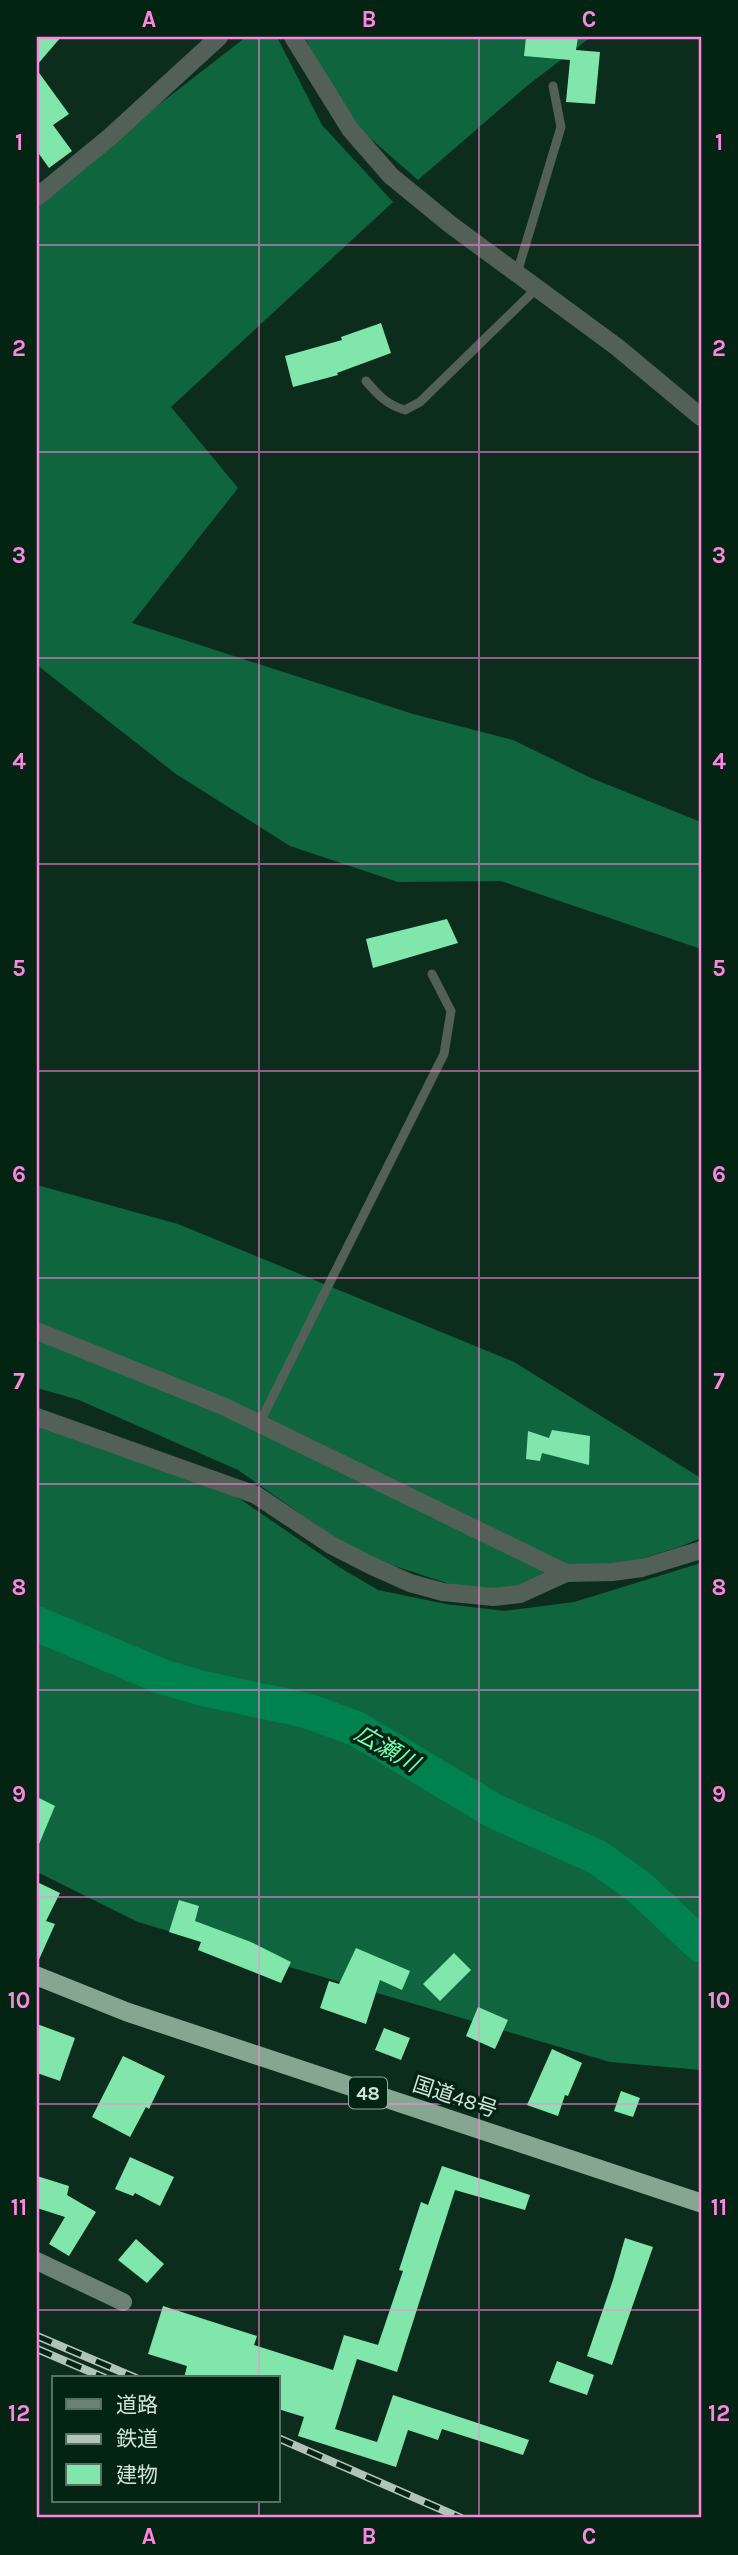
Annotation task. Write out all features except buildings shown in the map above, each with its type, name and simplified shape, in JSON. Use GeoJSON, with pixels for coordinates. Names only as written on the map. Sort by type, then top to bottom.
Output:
{"type":"FeatureCollection","features":[{"type":"Feature","properties":{"kind":"highway","name":"国道48号"},"geometry":{"type":"LineString","coordinates":[[37,1976],[127,2012],[701,2203]]}},
{"type":"Feature","properties":{"kind":"main road"},"geometry":{"type":"LineString","coordinates":[[37,2261],[123,2302]]}},
{"type":"Feature","properties":{"kind":"street"},"geometry":{"type":"LineString","coordinates":[[37,197],[111,136],[219,37]]}},
{"type":"Feature","properties":{"kind":"street"},"geometry":{"type":"LineString","coordinates":[[293,37],[350,130],[391,176],[617,347],[701,417]]}},
{"type":"Feature","properties":{"kind":"street"},"geometry":{"type":"LineString","coordinates":[[37,1331],[210,1401],[566,1573]]}},
{"type":"Feature","properties":{"kind":"street"},"geometry":{"type":"LineString","coordinates":[[37,1417],[256,1495],[331,1545],[410,1583],[443,1592],[493,1597],[529,1591],[566,1573],[642,1568],[701,1550]]}},
{"type":"Feature","properties":{"kind":"lane"},"geometry":{"type":"LineString","coordinates":[[517,273],[561,127],[553,86]]}},
{"type":"Feature","properties":{"kind":"lane"},"geometry":{"type":"LineString","coordinates":[[366,381],[379,397],[391,406],[405,410],[420,402],[537,288]]}},
{"type":"Feature","properties":{"kind":"lane"},"geometry":{"type":"LineString","coordinates":[[260,1424],[444,1054],[452,1011],[432,974]]}},
{"type":"Feature","properties":{"kind":"green space"},"geometry":{"type":"Polygon","coordinates":[[[246,37],[277,37],[322,125],[393,202],[171,407],[238,488],[132,623],[413,714],[513,740],[591,778],[701,822],[701,949],[501,881],[398,882],[290,846],[176,774],[37,665],[37,207],[54,186],[246,37]]]}},
{"type":"Feature","properties":{"kind":"green space"},"geometry":{"type":"Polygon","coordinates":[[[305,37],[591,37],[528,85],[418,180],[339,111],[305,37]]]}},
{"type":"Feature","properties":{"kind":"green space"},"geometry":{"type":"Polygon","coordinates":[[[37,1185],[178,1224],[514,1362],[701,1478],[701,1538],[558,1585],[471,1591],[358,1554],[238,1470],[79,1400],[37,1388],[37,1185]]]}},
{"type":"Feature","properties":{"kind":"green space"},"geometry":{"type":"Polygon","coordinates":[[[37,1409],[183,1470],[243,1501],[339,1567],[378,1590],[446,1604],[505,1611],[574,1602],[701,1563],[701,2070],[610,2062],[178,1934],[138,1922],[37,1872],[37,1409]]]}},
{"type":"Feature","properties":{"kind":"waterway","name":"広瀬川"},"geometry":{"type":"LineString","coordinates":[[37,1624],[163,1677],[205,1689],[305,1710],[357,1729],[494,1811],[597,1857],[639,1887],[701,1945]]}},
{"type":"Feature","properties":{"kind":"railway"},"geometry":{"type":"LineString","coordinates":[[37,2336],[131,2376]]}},
{"type":"Feature","properties":{"kind":"railway"},"geometry":{"type":"LineString","coordinates":[[37,2349],[100,2376]]}},
{"type":"Feature","properties":{"kind":"railway"},"geometry":{"type":"LineString","coordinates":[[280,2439],[461,2518]]}}]}
